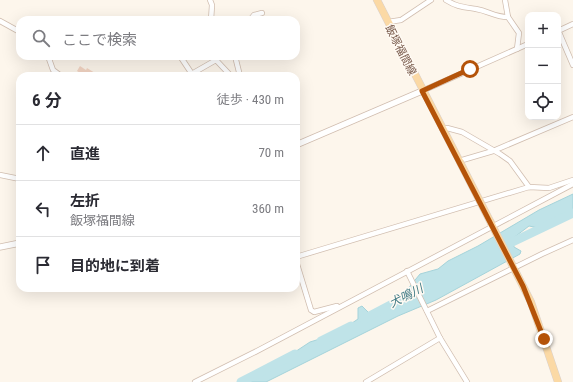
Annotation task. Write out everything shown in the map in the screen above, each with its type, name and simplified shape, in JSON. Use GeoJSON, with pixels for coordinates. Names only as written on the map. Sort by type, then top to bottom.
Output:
{"type":"FeatureCollection","features":[{"type":"Feature","properties":{"kind":"main road","name":"飯塚福間線"},"geometry":{"type":"LineString","coordinates":[[377,0],[422,91],[531,302],[558,382]]}},
{"type":"Feature","properties":{"kind":"street"},"geometry":{"type":"LineString","coordinates":[[210,0],[212,5],[211,16]]}},
{"type":"Feature","properties":{"kind":"street"},"geometry":{"type":"LineString","coordinates":[[388,22],[401,20],[431,0]]}},
{"type":"Feature","properties":{"kind":"street"},"geometry":{"type":"LineString","coordinates":[[446,0],[462,8],[476,9],[498,17],[508,17]]}},
{"type":"Feature","properties":{"kind":"street"},"geometry":{"type":"LineString","coordinates":[[505,0],[508,17],[519,33],[517,49]]}},
{"type":"Feature","properties":{"kind":"street"},"geometry":{"type":"LineString","coordinates":[[253,16],[262,13]]}},
{"type":"Feature","properties":{"kind":"street"},"geometry":{"type":"LineString","coordinates":[[0,21],[16,30]]}},
{"type":"Feature","properties":{"kind":"street"},"geometry":{"type":"LineString","coordinates":[[561,29],[573,24]]}},
{"type":"Feature","properties":{"kind":"street"},"geometry":{"type":"LineString","coordinates":[[561,37],[573,65]]}},
{"type":"Feature","properties":{"kind":"street"},"geometry":{"type":"LineString","coordinates":[[300,143],[525,45]]}},
{"type":"Feature","properties":{"kind":"street"},"geometry":{"type":"LineString","coordinates":[[49,60],[53,70],[56,72]]}},
{"type":"Feature","properties":{"kind":"street"},"geometry":{"type":"LineString","coordinates":[[182,60],[188,72]]}},
{"type":"Feature","properties":{"kind":"street"},"geometry":{"type":"LineString","coordinates":[[195,72],[216,60],[227,72]]}},
{"type":"Feature","properties":{"kind":"street"},"geometry":{"type":"LineString","coordinates":[[236,60],[239,72]]}},
{"type":"Feature","properties":{"kind":"street"},"geometry":{"type":"LineString","coordinates":[[459,161],[493,151],[573,117]]}},
{"type":"Feature","properties":{"kind":"street"},"geometry":{"type":"LineString","coordinates":[[442,129],[447,128],[462,132],[510,161],[529,187]]}},
{"type":"Feature","properties":{"kind":"street"},"geometry":{"type":"LineString","coordinates":[[0,175],[16,178]]}},
{"type":"Feature","properties":{"kind":"street"},"geometry":{"type":"LineString","coordinates":[[300,256],[529,187],[549,188],[573,180]]}},
{"type":"Feature","properties":{"kind":"street"},"geometry":{"type":"LineString","coordinates":[[195,382],[573,184]]}},
{"type":"Feature","properties":{"kind":"street"},"geometry":{"type":"LineString","coordinates":[[427,311],[514,267],[573,240]]}},
{"type":"Feature","properties":{"kind":"street"},"geometry":{"type":"LineString","coordinates":[[0,247],[16,244]]}},
{"type":"Feature","properties":{"kind":"street"},"geometry":{"type":"LineString","coordinates":[[407,271],[440,338],[467,382]]}},
{"type":"Feature","properties":{"kind":"street"},"geometry":{"type":"LineString","coordinates":[[300,274],[311,310],[314,312],[348,302]]}},
{"type":"Feature","properties":{"kind":"street"},"geometry":{"type":"LineString","coordinates":[[366,382],[440,338]]}},
{"type":"Feature","properties":{"kind":"water"},"geometry":{"type":"Polygon","coordinates":[[[573,194],[573,216],[544,229],[529,226],[512,239],[514,247],[521,251],[520,254],[436,300],[398,316],[266,382],[243,382],[266,371],[310,342],[336,334],[358,319],[358,308],[362,306],[370,314],[383,311],[402,296],[420,274],[438,269],[448,261],[478,246],[539,210],[573,194]]]}},
{"type":"Feature","properties":{"kind":"building"},"geometry":{"type":"Polygon","coordinates":[[[80,66],[93,72],[78,72],[77,71],[80,66]]]}},
{"type":"Feature","properties":{"kind":"waterway","name":"犬鳴川"},"geometry":{"type":"LineString","coordinates":[[502,247],[573,213]]}},
{"type":"Feature","properties":{"kind":"waterway","name":"犬鳴川"},"geometry":{"type":"LineString","coordinates":[[364,319],[402,299]]}},
{"type":"Feature","properties":{"kind":"waterway","name":"犬鳴川"},"geometry":{"type":"LineString","coordinates":[[321,341],[351,326]]}},
{"type":"Feature","properties":{"kind":"waterway","name":"犬鳴川"},"geometry":{"type":"LineString","coordinates":[[241,382],[295,354]]}},
{"type":"Feature","properties":{"kind":"route"},"geometry":{"type":"LineString","coordinates":[[470,69],[422,91],[531,302],[544,339]]}}]}
